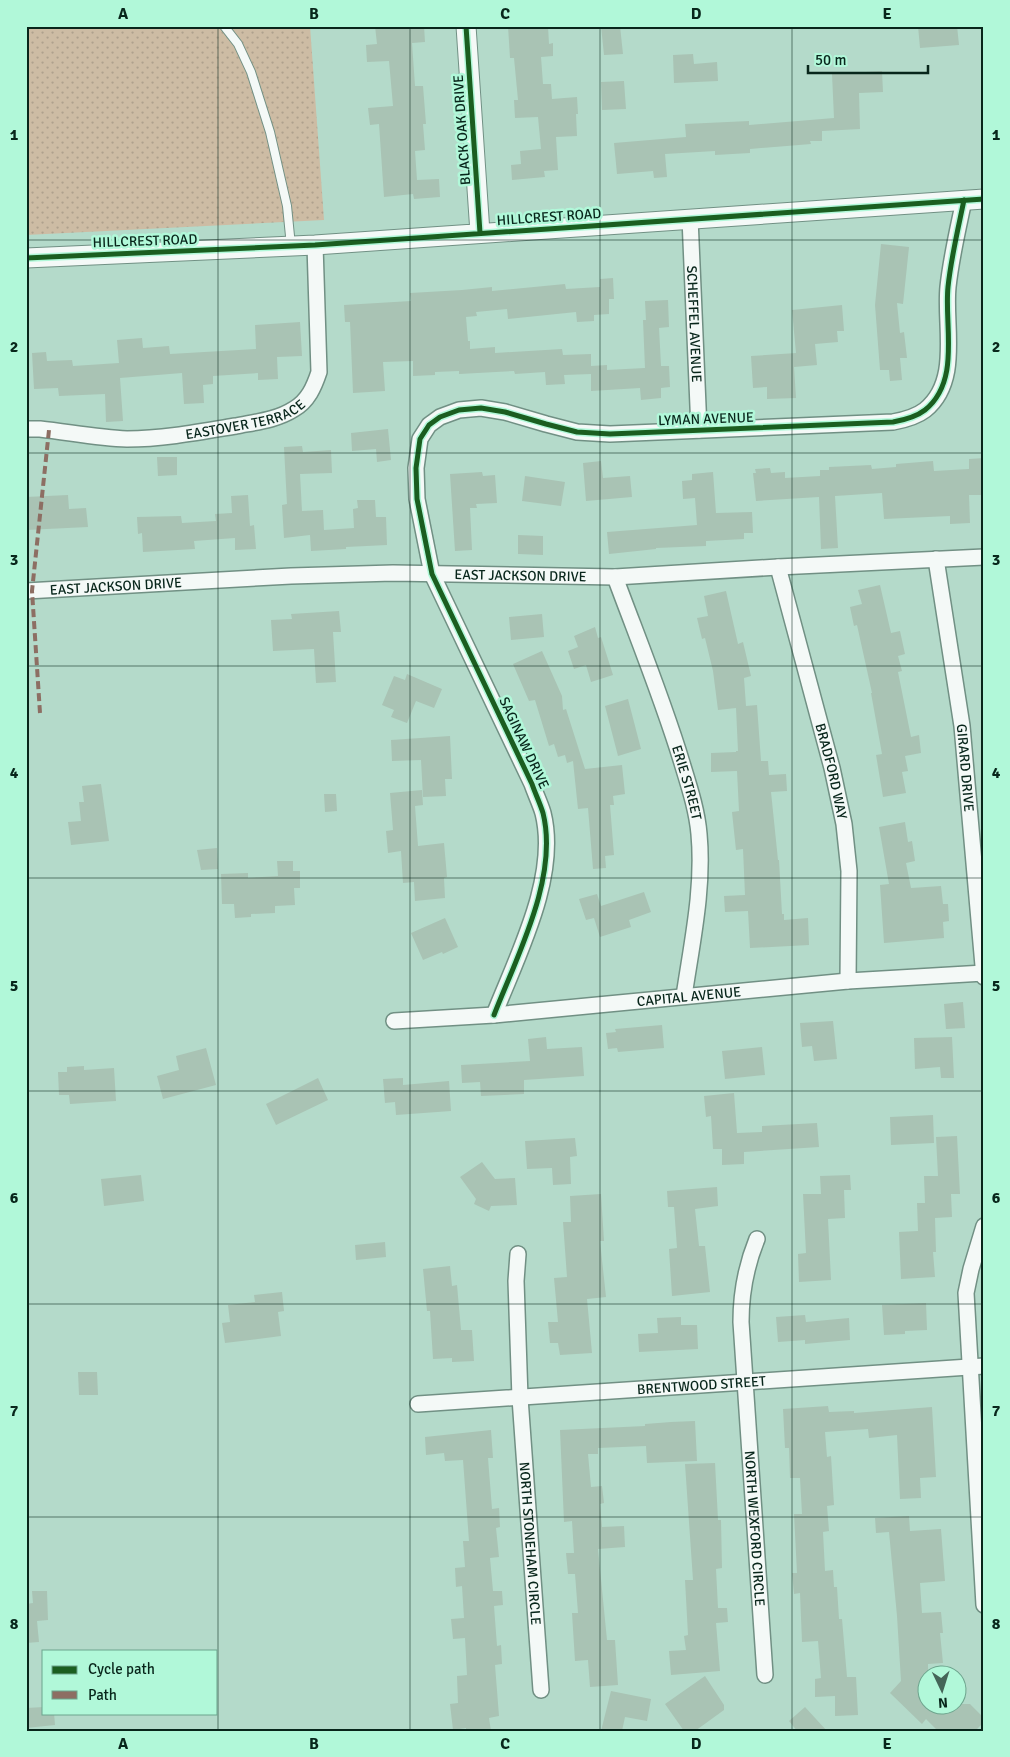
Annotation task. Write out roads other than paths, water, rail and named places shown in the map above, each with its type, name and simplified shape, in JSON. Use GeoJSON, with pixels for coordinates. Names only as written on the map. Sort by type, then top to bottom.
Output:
{"type":"FeatureCollection","features":[{"type":"Feature","properties":{"kind":"street","name":"BLACK OAK DRIVE"},"geometry":{"type":"LineString","coordinates":[[466,26],[480,233]]}},
{"type":"Feature","properties":{"kind":"street","name":"HILLCREST ROAD"},"geometry":{"type":"LineString","coordinates":[[26,258],[315,245],[984,199]]}},
{"type":"Feature","properties":{"kind":"street","name":"LYMAN AVENUE"},"geometry":{"type":"LineString","coordinates":[[432,574],[417,499],[416,468],[420,439],[429,425],[440,417],[459,410],[481,408],[505,412],[577,432],[610,434],[893,422],[909,418],[924,411],[936,400],[944,385],[947,369],[950,264],[964,200]]}},
{"type":"Feature","properties":{"kind":"street","name":"SCHEFFEL AVENUE"},"geometry":{"type":"LineString","coordinates":[[690,218],[699,430]]}},
{"type":"Feature","properties":{"kind":"street","name":"EASTOVER TERRACE"},"geometry":{"type":"LineString","coordinates":[[26,429],[127,438],[166,436],[260,421],[278,417],[295,409],[305,400],[314,387],[319,372],[315,245]]}},
{"type":"Feature","properties":{"kind":"street","name":"EAST JACKSON DRIVE"},"geometry":{"type":"LineString","coordinates":[[26,591],[291,576],[393,573],[615,577],[984,557]]}},
{"type":"Feature","properties":{"kind":"street","name":"GIRARD DRIVE"},"geometry":{"type":"LineString","coordinates":[[936,560],[962,726],[983,974]]}},
{"type":"Feature","properties":{"kind":"street","name":"BRADFORD WAY"},"geometry":{"type":"LineString","coordinates":[[778,567],[832,768],[844,824],[849,871],[848,981]]}},
{"type":"Feature","properties":{"kind":"street","name":"SAGINAW DRIVE"},"geometry":{"type":"LineString","coordinates":[[432,574],[532,784],[543,813],[546,837],[545,858],[538,899],[532,920],[494,1015]]}},
{"type":"Feature","properties":{"kind":"street","name":"ERIE STREET"},"geometry":{"type":"LineString","coordinates":[[615,577],[675,741],[699,831],[701,867],[699,896],[684,996]]}},
{"type":"Feature","properties":{"kind":"street","name":"CAPITAL AVENUE"},"geometry":{"type":"LineString","coordinates":[[394,1021],[494,1015],[848,981],[983,974]]}},
{"type":"Feature","properties":{"kind":"street"},"geometry":{"type":"LineString","coordinates":[[984,1226],[971,1269],[966,1294],[977,1367],[984,1605]]}},
{"type":"Feature","properties":{"kind":"street","name":"NORTH WEXFORD CIRCLE"},"geometry":{"type":"LineString","coordinates":[[757,1239],[748,1260],[741,1296],[741,1322],[765,1675]]}},
{"type":"Feature","properties":{"kind":"street","name":"NORTH STONEHAM CIRCLE"},"geometry":{"type":"LineString","coordinates":[[518,1254],[516,1281],[520,1398],[542,1690]]}},
{"type":"Feature","properties":{"kind":"street","name":"BRENTWOOD STREET"},"geometry":{"type":"LineString","coordinates":[[418,1404],[977,1367]]}},
{"type":"Feature","properties":{"kind":"lane"},"geometry":{"type":"LineString","coordinates":[[224,26],[238,44],[251,72],[265,115],[287,206],[291,246]]}}]}
